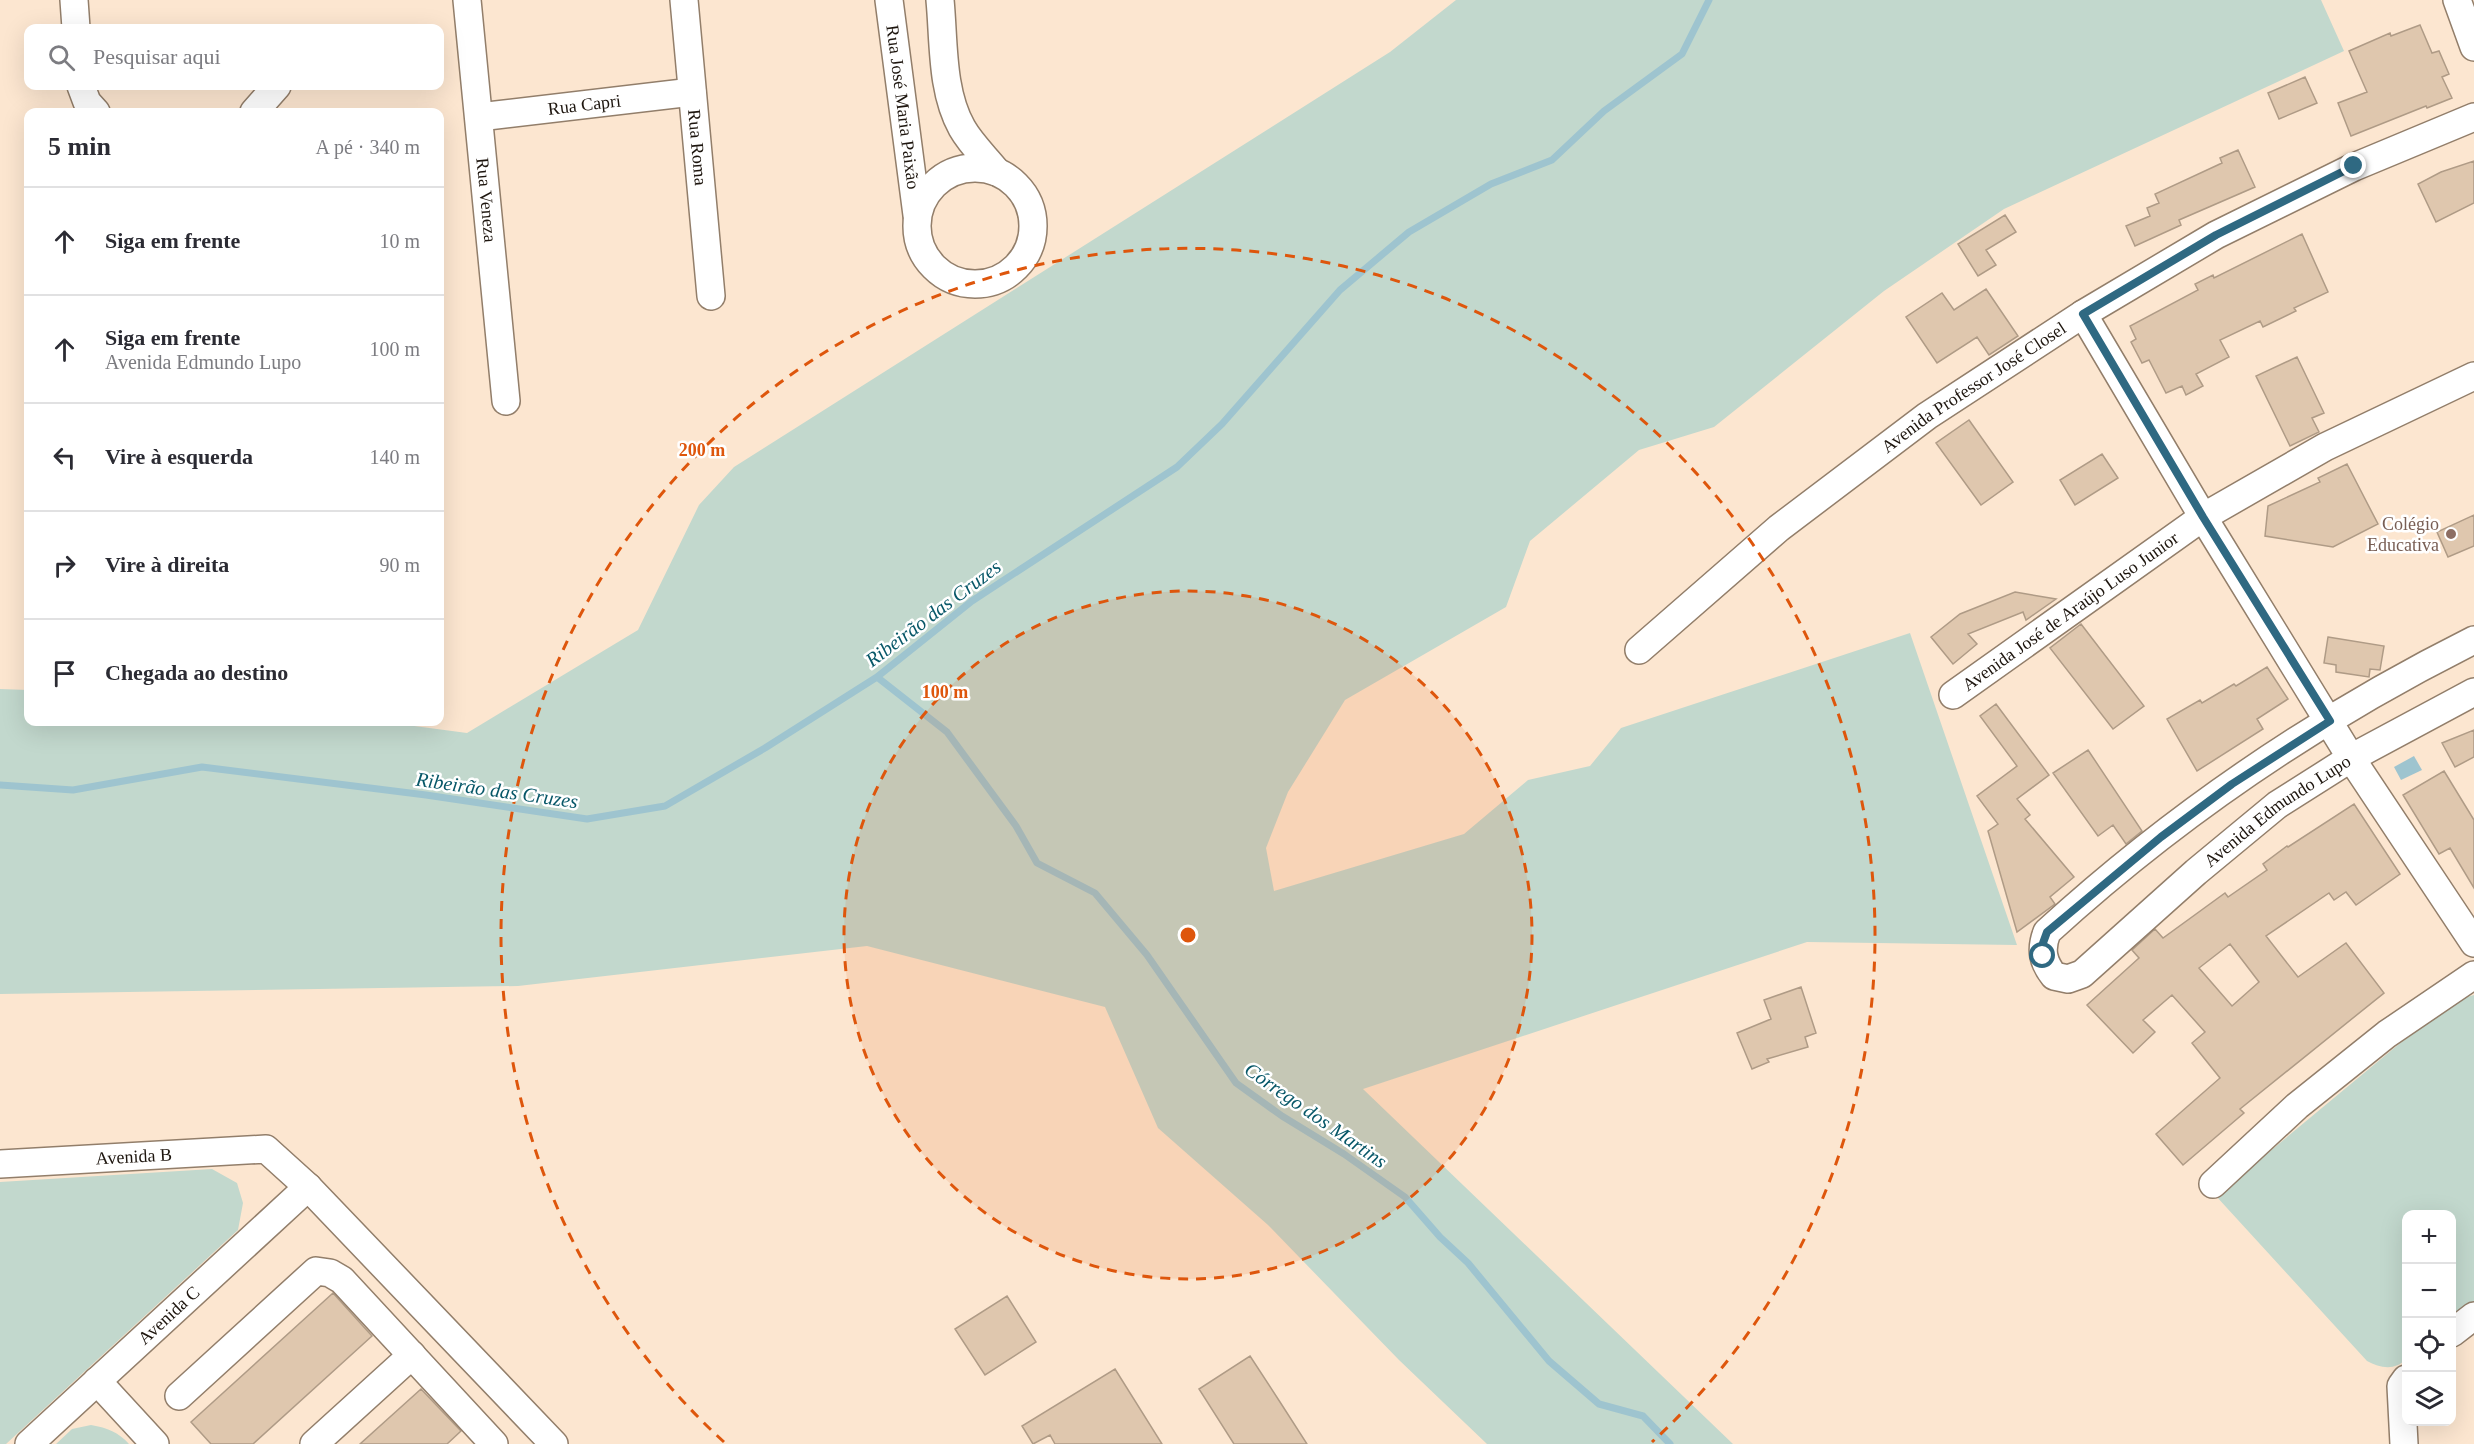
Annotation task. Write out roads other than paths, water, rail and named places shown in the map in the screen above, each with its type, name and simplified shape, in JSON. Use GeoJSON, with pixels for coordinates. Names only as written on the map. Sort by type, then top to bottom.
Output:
{"type":"FeatureCollection","features":[{"type":"Feature","properties":{"kind":"street"},"geometry":{"type":"LineString","coordinates":[[74,0],[76,24]]}},
{"type":"Feature","properties":{"kind":"street","name":"Rua Veneza"},"geometry":{"type":"LineString","coordinates":[[467,0],[506,400]]}},
{"type":"Feature","properties":{"kind":"street","name":"Rua Roma"},"geometry":{"type":"LineString","coordinates":[[684,0],[711,296]]}},
{"type":"Feature","properties":{"kind":"street","name":"Rua José Maria Paixão"},"geometry":{"type":"LineString","coordinates":[[890,0],[917,215]]}},
{"type":"Feature","properties":{"kind":"street"},"geometry":{"type":"LineString","coordinates":[[940,0],[948,79],[955,112],[962,128],[997,172],[1015,183],[1029,201],[1034,222],[1031,244],[1021,264],[1004,278],[983,285],[960,283],[940,274],[925,258],[917,237],[917,215],[927,191],[946,175],[971,168],[997,172]]}},
{"type":"Feature","properties":{"kind":"street"},"geometry":{"type":"LineString","coordinates":[[2457,0],[2474,47]]}},
{"type":"Feature","properties":{"kind":"street"},"geometry":{"type":"LineString","coordinates":[[82,90],[87,102],[92,108]]}},
{"type":"Feature","properties":{"kind":"street"},"geometry":{"type":"LineString","coordinates":[[258,108],[273,90]]}},
{"type":"Feature","properties":{"kind":"street","name":"Rua Capri"},"geometry":{"type":"LineString","coordinates":[[479,117],[692,92]]}},
{"type":"Feature","properties":{"kind":"street","name":"Avenida Professor José Closel"},"geometry":{"type":"LineString","coordinates":[[1639,650],[1798,514],[1927,416],[2083,314],[2216,235],[2354,166],[2474,117]]}},
{"type":"Feature","properties":{"kind":"street"},"geometry":{"type":"LineString","coordinates":[[2083,314],[2203,517],[2351,758],[2474,944]]}},
{"type":"Feature","properties":{"kind":"street","name":"Avenida José de Araújo Luso Junior"},"geometry":{"type":"LineString","coordinates":[[1953,695],[2203,517],[2325,447],[2474,376]]}},
{"type":"Feature","properties":{"kind":"street"},"geometry":{"type":"LineString","coordinates":[[2330,721],[2474,640]]}},
{"type":"Feature","properties":{"kind":"street","name":"Avenida Edmundo Lupo"},"geometry":{"type":"LineString","coordinates":[[2330,721],[2232,784],[2161,837],[2047,932],[2043,943],[2043,956],[2054,976],[2068,979],[2082,974],[2196,872],[2277,805],[2351,758],[2474,692]]}},
{"type":"Feature","properties":{"kind":"street"},"geometry":{"type":"LineString","coordinates":[[2213,1185],[2306,1098],[2387,1034],[2474,975]]}},
{"type":"Feature","properties":{"kind":"street","name":"Avenida B"},"geometry":{"type":"LineString","coordinates":[[0,1164],[266,1149],[308,1187]]}},
{"type":"Feature","properties":{"kind":"street"},"geometry":{"type":"LineString","coordinates":[[308,1187],[554,1444]]}},
{"type":"Feature","properties":{"kind":"street","name":"Avenida C"},"geometry":{"type":"LineString","coordinates":[[29,1444],[308,1187]]}},
{"type":"Feature","properties":{"kind":"street"},"geometry":{"type":"LineString","coordinates":[[179,1396],[316,1272],[330,1273],[342,1280],[494,1444]]}},
{"type":"Feature","properties":{"kind":"street"},"geometry":{"type":"LineString","coordinates":[[2456,1329],[2474,1316]]}},
{"type":"Feature","properties":{"kind":"street"},"geometry":{"type":"LineString","coordinates":[[314,1444],[412,1355]]}},
{"type":"Feature","properties":{"kind":"street"},"geometry":{"type":"LineString","coordinates":[[97,1381],[155,1444]]}},
{"type":"Feature","properties":{"kind":"street"},"geometry":{"type":"LineString","coordinates":[[2404,1426],[2404,1444]]}},
{"type":"Feature","properties":{"kind":"water"},"geometry":{"type":"Polygon","coordinates":[[[2414,756],[2422,770],[2401,780],[2394,767],[2414,756]]]}},
{"type":"Feature","properties":{"kind":"waterway","name":"Ribeirão das Cruzes"},"geometry":{"type":"LineString","coordinates":[[0,785],[73,790],[202,767],[426,795],[587,819],[665,806],[765,748],[877,677],[972,601],[1177,467],[1222,424],[1340,290],[1409,232],[1491,184],[1552,160],[1604,111],[1682,54],[1709,0]]}},
{"type":"Feature","properties":{"kind":"waterway","name":"Córrego dos Martins"},"geometry":{"type":"LineString","coordinates":[[877,677],[947,732],[1016,826],[1037,863],[1095,893],[1147,955],[1236,1083],[1405,1197],[1440,1237],[1468,1263],[1549,1361],[1599,1404],[1643,1416],[1670,1444]]}},
{"type":"Feature","properties":{"kind":"place","name":"Colégio Educativa"},"geometry":{"type":"Point","coordinates":[2451,534]}}]}
